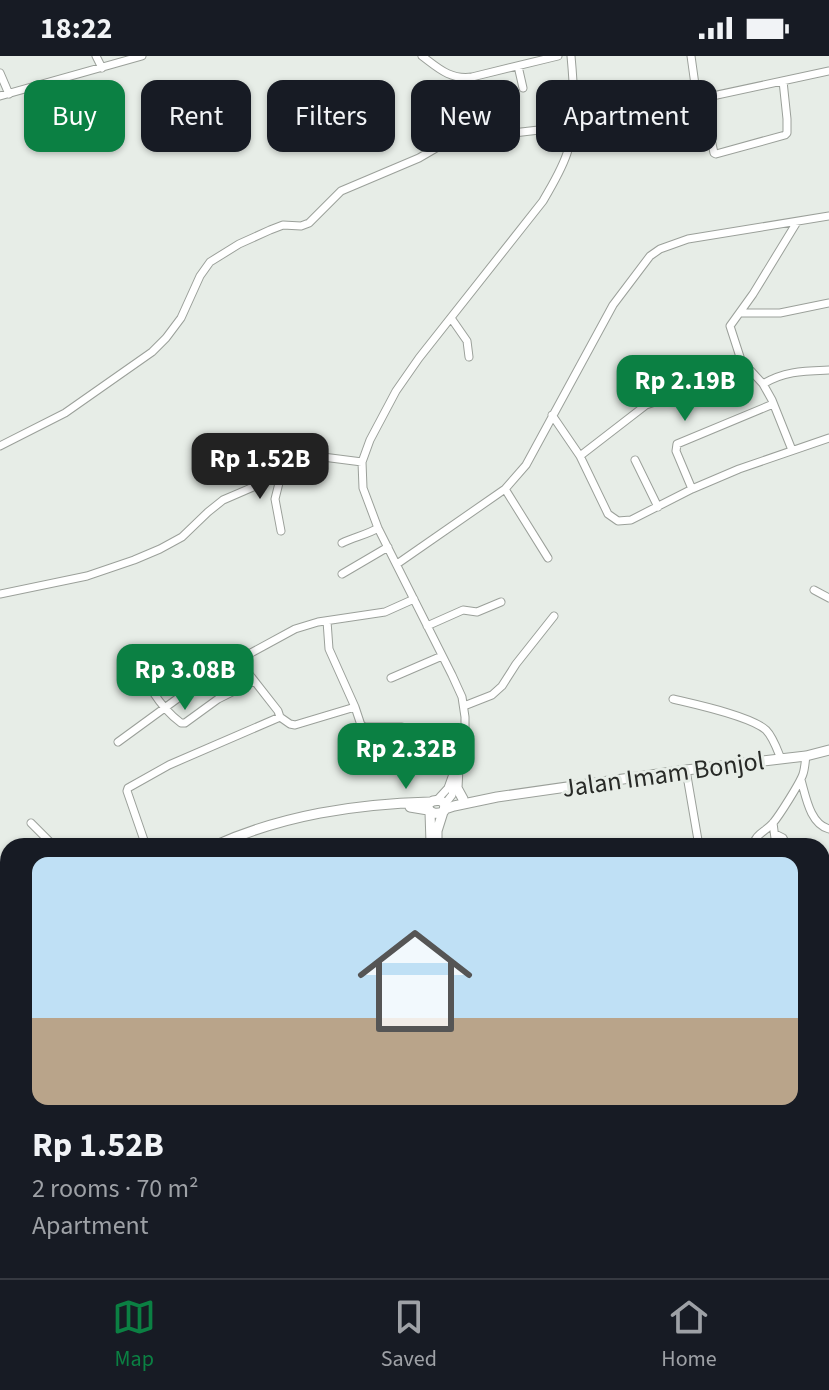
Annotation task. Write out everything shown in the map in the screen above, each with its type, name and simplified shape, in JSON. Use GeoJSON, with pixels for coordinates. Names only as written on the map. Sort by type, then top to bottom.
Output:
{"type":"FeatureCollection","features":[{"type":"Feature","properties":{"kind":"main road","name":"Jalan Imam Bonjol"},"geometry":{"type":"LineString","coordinates":[[231,838],[287,819],[328,810],[375,805],[454,806],[497,797],[806,756],[829,750]]}},
{"type":"Feature","properties":{"kind":"main road"},"geometry":{"type":"LineString","coordinates":[[458,762],[457,788],[463,799]]}},
{"type":"Feature","properties":{"kind":"main road","name":"Jalan Imam Bonjol"},"geometry":{"type":"LineString","coordinates":[[438,807],[463,799],[497,797]]}},
{"type":"Feature","properties":{"kind":"main road"},"geometry":{"type":"LineString","coordinates":[[435,838],[438,807]]}},
{"type":"Feature","properties":{"kind":"street"},"geometry":{"type":"LineString","coordinates":[[96,56],[102,68]]}},
{"type":"Feature","properties":{"kind":"street"},"geometry":{"type":"LineString","coordinates":[[0,96],[142,56]]}},
{"type":"Feature","properties":{"kind":"street"},"geometry":{"type":"LineString","coordinates":[[422,56],[444,73],[460,78],[558,56]]}},
{"type":"Feature","properties":{"kind":"street"},"geometry":{"type":"LineString","coordinates":[[571,56],[573,80]]}},
{"type":"Feature","properties":{"kind":"street"},"geometry":{"type":"LineString","coordinates":[[691,56],[694,80]]}},
{"type":"Feature","properties":{"kind":"street"},"geometry":{"type":"LineString","coordinates":[[518,66],[523,88]]}},
{"type":"Feature","properties":{"kind":"street"},"geometry":{"type":"LineString","coordinates":[[717,95],[829,71]]}},
{"type":"Feature","properties":{"kind":"street"},"geometry":{"type":"LineString","coordinates":[[0,73],[9,94]]}},
{"type":"Feature","properties":{"kind":"street"},"geometry":{"type":"LineString","coordinates":[[714,152],[716,154],[787,133],[783,81]]}},
{"type":"Feature","properties":{"kind":"street"},"geometry":{"type":"LineString","coordinates":[[0,446],[65,413],[152,352],[181,318],[204,269],[239,244],[283,225],[307,224],[341,191],[419,158],[455,137],[536,130]]}},
{"type":"Feature","properties":{"kind":"street"},"geometry":{"type":"LineString","coordinates":[[438,807],[452,795],[465,727],[464,706],[455,681],[369,507],[361,480],[362,462],[390,401],[419,358],[543,201],[568,152]]}},
{"type":"Feature","properties":{"kind":"street"},"geometry":{"type":"LineString","coordinates":[[397,564],[505,489],[526,465],[613,305],[650,256],[688,239],[829,216]]}},
{"type":"Feature","properties":{"kind":"street"},"geometry":{"type":"LineString","coordinates":[[792,450],[763,384],[741,360],[730,326],[797,222]]}},
{"type":"Feature","properties":{"kind":"street"},"geometry":{"type":"LineString","coordinates":[[740,313],[780,313],[829,303]]}},
{"type":"Feature","properties":{"kind":"street"},"geometry":{"type":"LineString","coordinates":[[451,318],[467,341],[469,357]]}},
{"type":"Feature","properties":{"kind":"street"},"geometry":{"type":"LineString","coordinates":[[580,456],[646,405],[741,360]]}},
{"type":"Feature","properties":{"kind":"street"},"geometry":{"type":"LineString","coordinates":[[664,399],[662,390],[669,369]]}},
{"type":"Feature","properties":{"kind":"street"},"geometry":{"type":"LineString","coordinates":[[763,384],[791,372],[829,370]]}},
{"type":"Feature","properties":{"kind":"street"},"geometry":{"type":"LineString","coordinates":[[692,489],[676,451],[677,444],[773,404]]}},
{"type":"Feature","properties":{"kind":"street"},"geometry":{"type":"LineString","coordinates":[[552,415],[580,456],[604,506],[618,521],[631,520],[739,469],[829,438]]}},
{"type":"Feature","properties":{"kind":"street"},"geometry":{"type":"LineString","coordinates":[[0,594],[70,580],[134,560],[182,537],[223,500],[281,475],[313,457],[362,462]]}},
{"type":"Feature","properties":{"kind":"street"},"geometry":{"type":"LineString","coordinates":[[635,460],[658,507]]}},
{"type":"Feature","properties":{"kind":"street"},"geometry":{"type":"LineString","coordinates":[[281,475],[275,499],[281,531]]}},
{"type":"Feature","properties":{"kind":"street"},"geometry":{"type":"LineString","coordinates":[[505,489],[548,558]]}},
{"type":"Feature","properties":{"kind":"street"},"geometry":{"type":"LineString","coordinates":[[342,543],[378,528]]}},
{"type":"Feature","properties":{"kind":"street"},"geometry":{"type":"LineString","coordinates":[[342,574],[388,547]]}},
{"type":"Feature","properties":{"kind":"street"},"geometry":{"type":"LineString","coordinates":[[814,590],[829,598]]}},
{"type":"Feature","properties":{"kind":"street"},"geometry":{"type":"LineString","coordinates":[[118,742],[163,707],[295,629],[308,624],[385,612],[414,599]]}},
{"type":"Feature","properties":{"kind":"street"},"geometry":{"type":"LineString","coordinates":[[427,626],[463,610],[477,612],[501,602]]}},
{"type":"Feature","properties":{"kind":"street"},"geometry":{"type":"LineString","coordinates":[[464,706],[492,695],[502,686],[554,616]]}},
{"type":"Feature","properties":{"kind":"street"},"geometry":{"type":"LineString","coordinates":[[327,621],[329,649],[363,726],[402,727],[410,750],[458,762]]}},
{"type":"Feature","properties":{"kind":"street"},"geometry":{"type":"LineString","coordinates":[[133,654],[163,707],[179,723],[185,723],[218,699],[254,681]]}},
{"type":"Feature","properties":{"kind":"street"},"geometry":{"type":"LineString","coordinates":[[391,678],[442,656]]}},
{"type":"Feature","properties":{"kind":"street"},"geometry":{"type":"LineString","coordinates":[[238,660],[280,717],[290,724],[298,725],[355,707]]}},
{"type":"Feature","properties":{"kind":"street"},"geometry":{"type":"LineString","coordinates":[[673,699],[730,714],[765,729],[781,759]]}},
{"type":"Feature","properties":{"kind":"street"},"geometry":{"type":"LineString","coordinates":[[143,838],[128,788],[169,765],[280,717]]}},
{"type":"Feature","properties":{"kind":"street"},"geometry":{"type":"LineString","coordinates":[[755,838],[773,823],[801,780],[806,756]]}},
{"type":"Feature","properties":{"kind":"street"},"geometry":{"type":"LineString","coordinates":[[686,770],[698,838]]}},
{"type":"Feature","properties":{"kind":"street"},"geometry":{"type":"LineString","coordinates":[[801,780],[814,819],[822,828],[829,829]]}},
{"type":"Feature","properties":{"kind":"street"},"geometry":{"type":"LineString","coordinates":[[31,823],[46,838]]}},
{"type":"Feature","properties":{"kind":"street"},"geometry":{"type":"LineString","coordinates":[[773,823],[775,838]]}},
{"type":"Feature","properties":{"kind":"street"},"geometry":{"type":"LineString","coordinates":[[775,834],[783,838]]}}]}
